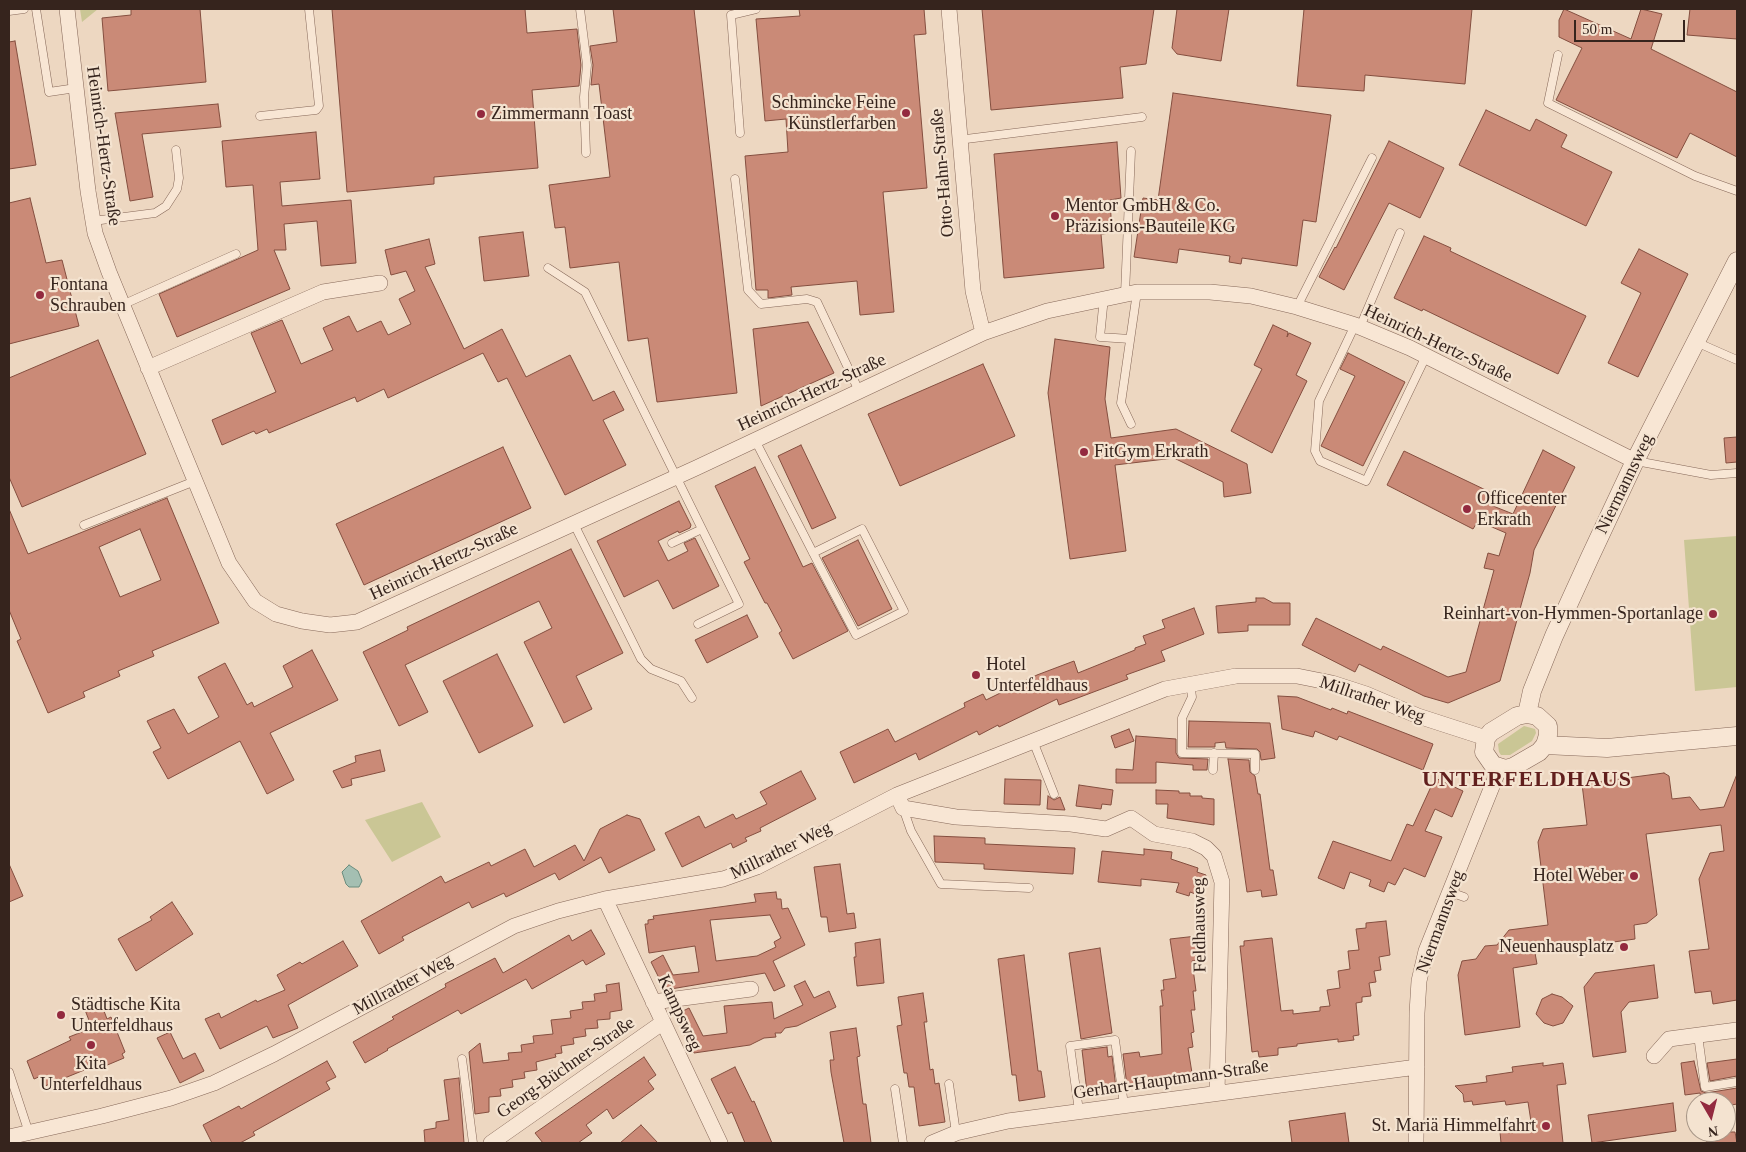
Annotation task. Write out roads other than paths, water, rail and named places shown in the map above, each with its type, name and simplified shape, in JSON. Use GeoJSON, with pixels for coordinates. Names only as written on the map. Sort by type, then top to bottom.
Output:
{"type":"FeatureCollection","features":[{"type":"Feature","properties":{"kind":"street","name":"Heinrich-Hertz-Straße"},"geometry":{"type":"LineString","coordinates":[[67,9],[93,221],[108,272],[229,563],[255,601],[276,614],[302,621],[330,625],[357,622],[677,477],[982,333],[1047,311],[1104,297],[1131,293],[1210,292],[1251,296],[1297,307],[1358,326],[1426,356],[1635,461]]}},
{"type":"Feature","properties":{"kind":"street","name":"Otto-Hahn-Straße"},"geometry":{"type":"LineString","coordinates":[[949,9],[958,140],[973,291],[982,333]]}},
{"type":"Feature","properties":{"kind":"street","name":"Niermannsweg"},"geometry":{"type":"LineString","coordinates":[[1527,714],[1532,691],[1554,636],[1635,461],[1737,261]]}},
{"type":"Feature","properties":{"kind":"street"},"geometry":{"type":"LineString","coordinates":[[148,368],[323,292],[380,283]]}},
{"type":"Feature","properties":{"kind":"street","name":"Millrather Weg"},"geometry":{"type":"LineString","coordinates":[[9,1136],[29,1133],[154,1103],[214,1083],[274,1054],[514,926],[558,911],[605,900],[723,879],[757,867],[1033,741],[1165,688],[1190,682],[1236,676],[1297,676],[1332,683],[1366,694],[1418,716],[1486,738]]}},
{"type":"Feature","properties":{"kind":"street"},"geometry":{"type":"LineString","coordinates":[[1527,714],[1537,716],[1548,726],[1545,745],[1539,752],[1513,767],[1500,768],[1487,759],[1484,746],[1486,738],[1491,732],[1517,716],[1527,714]]}},
{"type":"Feature","properties":{"kind":"street"},"geometry":{"type":"LineString","coordinates":[[1545,745],[1607,748],[1737,736]]}},
{"type":"Feature","properties":{"kind":"street","name":"Niermannsweg"},"geometry":{"type":"LineString","coordinates":[[1416,1143],[1419,981],[1426,951],[1457,895],[1500,768]]}},
{"type":"Feature","properties":{"kind":"street","name":"Feldhausweg"},"geometry":{"type":"LineString","coordinates":[[900,801],[956,817],[1071,824],[1106,829],[1132,818],[1154,834],[1192,841],[1206,848],[1214,856],[1222,882],[1217,1092]]}},
{"type":"Feature","properties":{"kind":"street","name":"Kampsweg"},"geometry":{"type":"LineString","coordinates":[[605,900],[720,1143]]}},
{"type":"Feature","properties":{"kind":"street"},"geometry":{"type":"LineString","coordinates":[[653,1002],[751,989]]}},
{"type":"Feature","properties":{"kind":"street","name":"Georg-Büchner-Straße"},"geometry":{"type":"LineString","coordinates":[[490,1143],[662,1023]]}},
{"type":"Feature","properties":{"kind":"street"},"geometry":{"type":"LineString","coordinates":[[1654,1056],[1669,1039],[1737,1030]]}},
{"type":"Feature","properties":{"kind":"street","name":"Gerhart-Hauptmann-Straße"},"geometry":{"type":"LineString","coordinates":[[932,1143],[956,1133],[1008,1121],[1418,1067]]}},
{"type":"Feature","properties":{"kind":"lane"},"geometry":{"type":"LineString","coordinates":[[9,11],[24,9]]}},
{"type":"Feature","properties":{"kind":"lane"},"geometry":{"type":"LineString","coordinates":[[36,9],[49,92],[76,88]]}},
{"type":"Feature","properties":{"kind":"lane"},"geometry":{"type":"LineString","coordinates":[[260,116],[316,110],[319,106],[309,9]]}},
{"type":"Feature","properties":{"kind":"lane"},"geometry":{"type":"LineString","coordinates":[[580,9],[587,65],[584,97],[586,153]]}},
{"type":"Feature","properties":{"kind":"lane"},"geometry":{"type":"LineString","coordinates":[[740,133],[731,15],[756,9]]}},
{"type":"Feature","properties":{"kind":"lane"},"geometry":{"type":"LineString","coordinates":[[1558,55],[1548,103],[1695,176],[1737,191]]}},
{"type":"Feature","properties":{"kind":"lane"},"geometry":{"type":"LineString","coordinates":[[958,140],[1142,117]]}},
{"type":"Feature","properties":{"kind":"lane"},"geometry":{"type":"LineString","coordinates":[[93,221],[155,212],[166,206],[177,189],[179,178],[176,150]]}},
{"type":"Feature","properties":{"kind":"lane"},"geometry":{"type":"LineString","coordinates":[[1131,151],[1130,339],[1121,403],[1131,424]]}},
{"type":"Feature","properties":{"kind":"lane"},"geometry":{"type":"LineString","coordinates":[[1297,307],[1372,158]]}},
{"type":"Feature","properties":{"kind":"lane"},"geometry":{"type":"LineString","coordinates":[[735,179],[748,290],[761,304],[807,299],[817,302],[859,391]]}},
{"type":"Feature","properties":{"kind":"lane"},"geometry":{"type":"LineString","coordinates":[[1400,232],[1358,326],[1318,401],[1315,451],[1320,461],[1366,481],[1426,356]]}},
{"type":"Feature","properties":{"kind":"lane"},"geometry":{"type":"LineString","coordinates":[[122,305],[236,254]]}},
{"type":"Feature","properties":{"kind":"lane"},"geometry":{"type":"LineString","coordinates":[[548,268],[585,292],[739,604],[698,624]]}},
{"type":"Feature","properties":{"kind":"lane"},"geometry":{"type":"LineString","coordinates":[[1104,297],[1100,337],[1130,339]]}},
{"type":"Feature","properties":{"kind":"lane"},"geometry":{"type":"LineString","coordinates":[[1696,342],[1737,360]]}},
{"type":"Feature","properties":{"kind":"lane"},"geometry":{"type":"LineString","coordinates":[[755,440],[813,553],[856,635],[904,611],[862,529],[813,553]]}},
{"type":"Feature","properties":{"kind":"lane"},"geometry":{"type":"LineString","coordinates":[[1635,461],[1712,475],[1737,473]]}},
{"type":"Feature","properties":{"kind":"lane"},"geometry":{"type":"LineString","coordinates":[[84,525],[195,480]]}},
{"type":"Feature","properties":{"kind":"lane"},"geometry":{"type":"LineString","coordinates":[[574,524],[641,659],[651,669],[681,681],[692,698]]}},
{"type":"Feature","properties":{"kind":"lane"},"geometry":{"type":"LineString","coordinates":[[672,543],[702,529]]}},
{"type":"Feature","properties":{"kind":"lane"},"geometry":{"type":"LineString","coordinates":[[1190,682],[1192,697],[1182,718],[1182,753],[1255,754],[1255,770]]}},
{"type":"Feature","properties":{"kind":"lane"},"geometry":{"type":"LineString","coordinates":[[1033,741],[1054,794]]}},
{"type":"Feature","properties":{"kind":"lane"},"geometry":{"type":"LineString","coordinates":[[1214,753],[1214,770]]}},
{"type":"Feature","properties":{"kind":"lane"},"geometry":{"type":"LineString","coordinates":[[900,801],[911,831],[942,884],[1029,888]]}},
{"type":"Feature","properties":{"kind":"lane"},"geometry":{"type":"LineString","coordinates":[[1698,1035],[1705,1087],[1737,1082]]}},
{"type":"Feature","properties":{"kind":"lane"},"geometry":{"type":"LineString","coordinates":[[1079,1112],[1070,1046],[1115,1040],[1124,1105]]}},
{"type":"Feature","properties":{"kind":"lane"},"geometry":{"type":"LineString","coordinates":[[462,1058],[473,1143]]}},
{"type":"Feature","properties":{"kind":"lane"},"geometry":{"type":"LineString","coordinates":[[9,1072],[29,1133]]}},
{"type":"Feature","properties":{"kind":"lane"},"geometry":{"type":"LineString","coordinates":[[949,1084],[956,1133]]}},
{"type":"Feature","properties":{"kind":"lane"},"geometry":{"type":"LineString","coordinates":[[895,1089],[903,1143]]}},
{"type":"Feature","properties":{"kind":"place","name":"Schmincke Feine Künstlerfarben"},"geometry":{"type":"Point","coordinates":[906,113]}},
{"type":"Feature","properties":{"kind":"place","name":"Zimmermann Toast"},"geometry":{"type":"Point","coordinates":[481,114]}},
{"type":"Feature","properties":{"kind":"place","name":"Mentor GmbH & Co. Präzisions-Bauteile KG"},"geometry":{"type":"Point","coordinates":[1055,216]}},
{"type":"Feature","properties":{"kind":"place","name":"Fontana Schrauben"},"geometry":{"type":"Point","coordinates":[40,295]}},
{"type":"Feature","properties":{"kind":"place","name":"FitGym Erkrath"},"geometry":{"type":"Point","coordinates":[1084,452]}},
{"type":"Feature","properties":{"kind":"place","name":"Officecenter Erkrath"},"geometry":{"type":"Point","coordinates":[1467,509]}},
{"type":"Feature","properties":{"kind":"place","name":"Reinhart-von-Hymmen-Sportanlage"},"geometry":{"type":"Point","coordinates":[1713,614]}},
{"type":"Feature","properties":{"kind":"place","name":"Hotel Unterfeldhaus"},"geometry":{"type":"Point","coordinates":[976,675]}},
{"type":"Feature","properties":{"kind":"place","name":"Hotel Weber"},"geometry":{"type":"Point","coordinates":[1634,876]}},
{"type":"Feature","properties":{"kind":"place","name":"Neuenhausplatz"},"geometry":{"type":"Point","coordinates":[1624,947]}},
{"type":"Feature","properties":{"kind":"place","name":"Städtische Kita Unterfeldhaus"},"geometry":{"type":"Point","coordinates":[61,1015]}},
{"type":"Feature","properties":{"kind":"place","name":"Kita Unterfeldhaus"},"geometry":{"type":"Point","coordinates":[91,1045]}},
{"type":"Feature","properties":{"kind":"place","name":"St. Mariä Himmelfahrt"},"geometry":{"type":"Point","coordinates":[1546,1126]}},
{"type":"Feature","properties":{"kind":"district","name":"UNTERFELDHAUS"},"geometry":{"type":"Point","coordinates":[1527,780]}}]}
